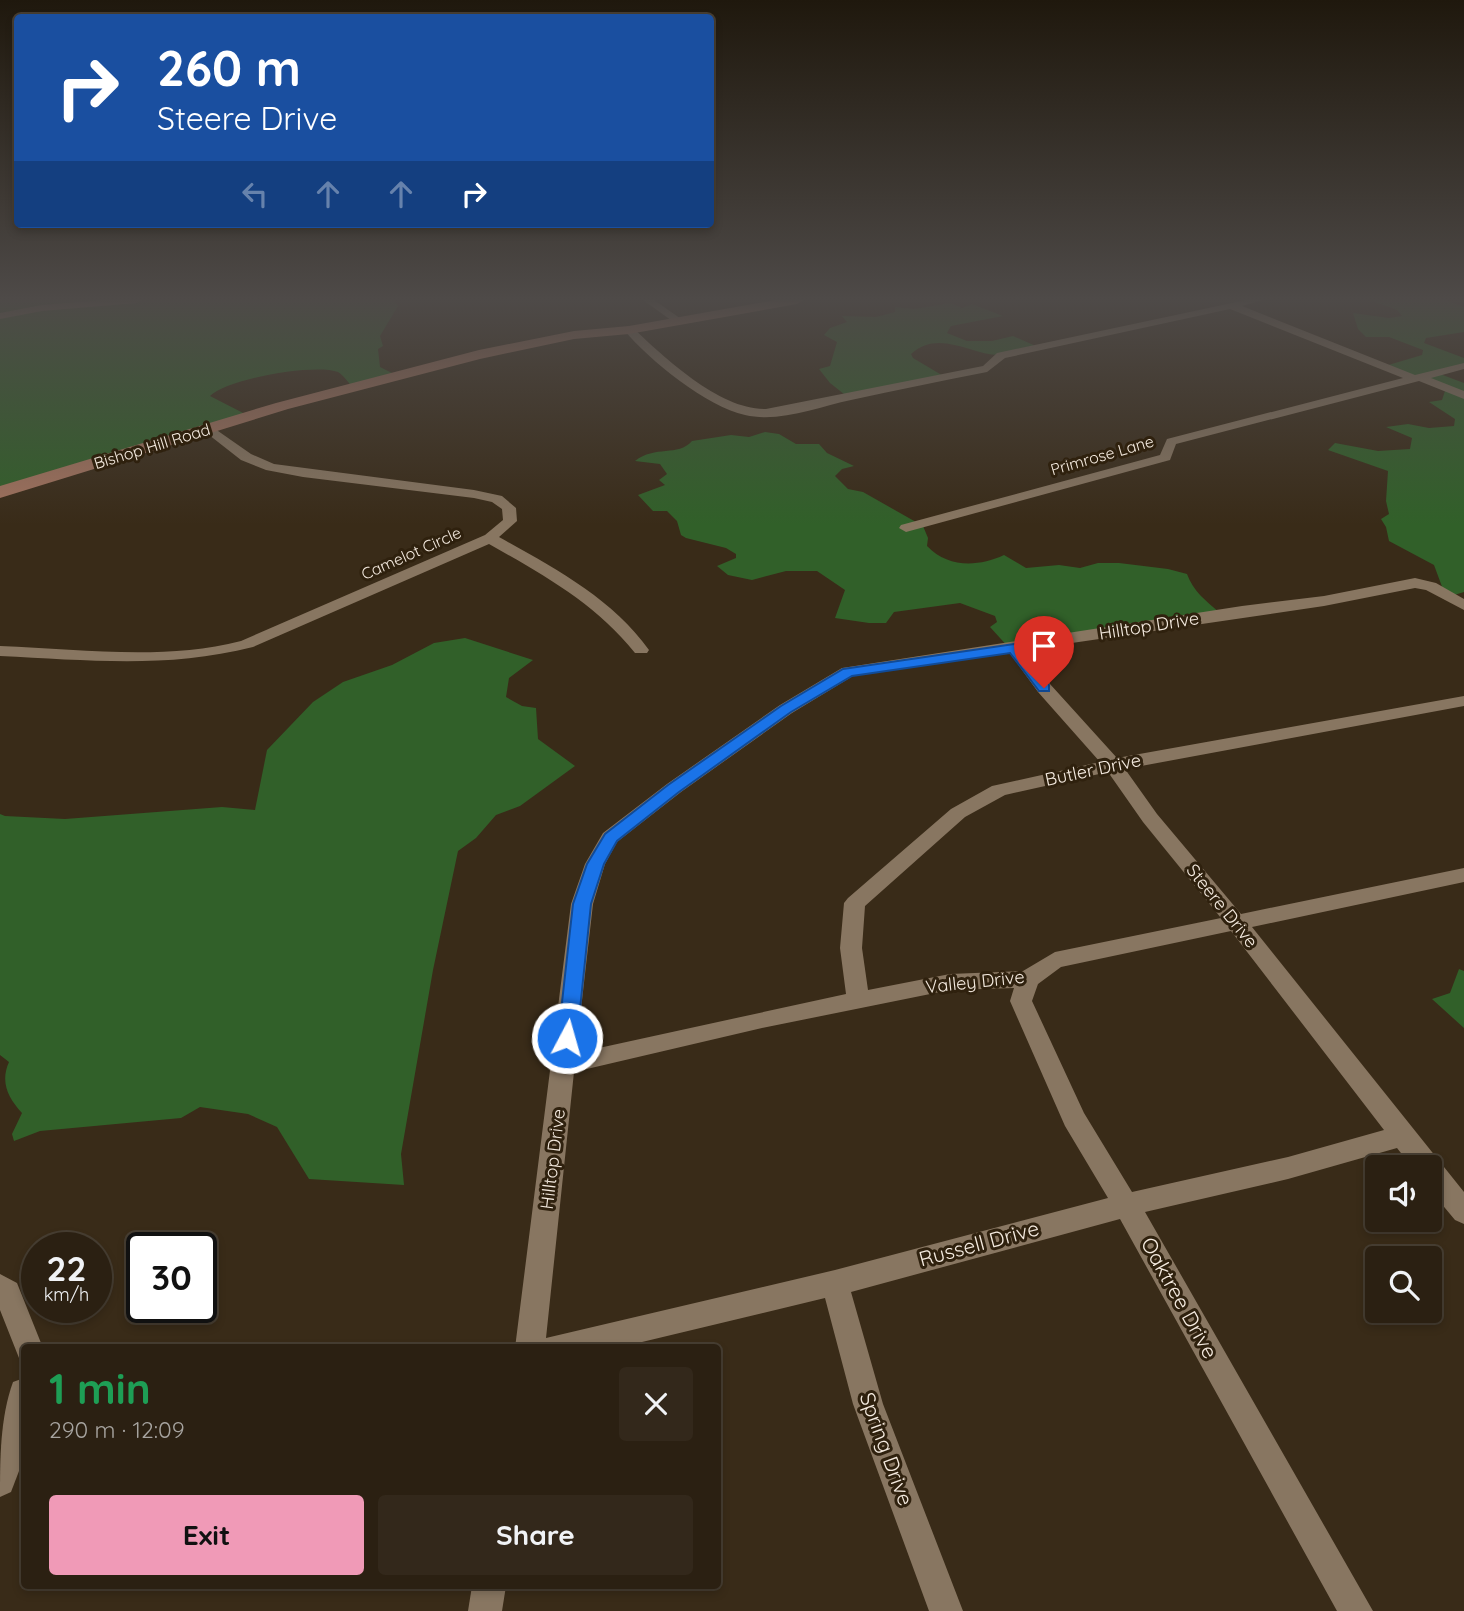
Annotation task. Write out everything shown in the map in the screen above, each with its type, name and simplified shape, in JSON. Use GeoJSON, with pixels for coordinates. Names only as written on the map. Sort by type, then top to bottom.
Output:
{"type":"FeatureCollection","features":[{"type":"Feature","properties":{"kind":"street","name":"Bishop Hill Road"},"geometry":{"type":"LineString","coordinates":[[0,492],[208,428],[404,375]]}},
{"type":"Feature","properties":{"kind":"street"},"geometry":{"type":"LineString","coordinates":[[686,375],[730,406],[749,413],[796,409],[957,375]]}},
{"type":"Feature","properties":{"kind":"street"},"geometry":{"type":"LineString","coordinates":[[1411,375],[1464,395]]}},
{"type":"Feature","properties":{"kind":"street","name":"Primrose Lane"},"geometry":{"type":"LineString","coordinates":[[906,528],[1165,457],[1171,442],[1424,375]]}},
{"type":"Feature","properties":{"kind":"street","name":"Camelot Circle"},"geometry":{"type":"LineString","coordinates":[[0,650],[152,656],[214,654],[247,643],[490,538],[510,521],[509,508],[497,499],[271,467],[246,457],[208,428]]}},
{"type":"Feature","properties":{"kind":"street"},"geometry":{"type":"LineString","coordinates":[[490,538],[551,573],[602,607],[626,630],[641,650]]}},
{"type":"Feature","properties":{"kind":"street","name":"Hilltop Drive"},"geometry":{"type":"LineString","coordinates":[[530,1344],[582,904],[595,864],[610,838],[674,788],[786,709],[848,672],[1419,584],[1431,586],[1464,605]]}},
{"type":"Feature","properties":{"kind":"street","name":"Steere Drive"},"geometry":{"type":"LineString","coordinates":[[1014,648],[1044,688],[1113,765],[1150,818],[1237,923],[1417,1155]]}},
{"type":"Feature","properties":{"kind":"street","name":"Butler Drive"},"geometry":{"type":"LineString","coordinates":[[858,1000],[850,948],[855,903],[958,813],[999,790],[1113,765],[1464,701]]}},
{"type":"Feature","properties":{"kind":"street","name":"Valley Drive"},"geometry":{"type":"LineString","coordinates":[[565,1065],[762,1019],[950,982],[1028,979],[1055,960],[1464,875]]}},
{"type":"Feature","properties":{"kind":"street","name":"Oaktree Drive"},"geometry":{"type":"LineString","coordinates":[[1028,979],[1021,1001],[1074,1119],[1126,1205],[1356,1611]]}},
{"type":"Feature","properties":{"kind":"street","name":"Russell Drive"},"geometry":{"type":"LineString","coordinates":[[572,1344],[835,1283],[1126,1205],[1288,1168],[1401,1136]]}},
{"type":"Feature","properties":{"kind":"street","name":"Steere Drive"},"geometry":{"type":"LineString","coordinates":[[1442,1186],[1464,1212]]}},
{"type":"Feature","properties":{"kind":"street","name":"Spring Drive"},"geometry":{"type":"LineString","coordinates":[[835,1283],[868,1404],[946,1611]]}},
{"type":"Feature","properties":{"kind":"street"},"geometry":{"type":"LineString","coordinates":[[0,1287],[7,1292],[27,1344]]}},
{"type":"Feature","properties":{"kind":"street"},"geometry":{"type":"LineString","coordinates":[[0,1481],[19,1431],[21,1416]]}},
{"type":"Feature","properties":{"kind":"street"},"geometry":{"type":"LineString","coordinates":[[485,1611],[489,1589]]}},
{"type":"Feature","properties":{"kind":"green space"},"geometry":{"type":"Polygon","coordinates":[[[0,375],[266,375],[234,384],[210,396],[249,416],[0,493],[0,375]]]}},
{"type":"Feature","properties":{"kind":"green space"},"geometry":{"type":"Polygon","coordinates":[[[342,375],[398,376],[353,388],[342,375]]]}},
{"type":"Feature","properties":{"kind":"green space"},"geometry":{"type":"Polygon","coordinates":[[[824,375],[945,377],[849,398],[824,375]]]}},
{"type":"Feature","properties":{"kind":"green space"},"geometry":{"type":"Polygon","coordinates":[[[1407,375],[1443,375],[1464,383],[1464,592],[1451,596],[1444,592],[1434,565],[1389,541],[1381,519],[1389,514],[1386,501],[1388,471],[1328,450],[1335,443],[1378,451],[1410,449],[1412,438],[1386,427],[1408,424],[1429,428],[1454,426],[1455,419],[1429,402],[1442,400],[1445,391],[1407,375]]]}},
{"type":"Feature","properties":{"kind":"green space"},"geometry":{"type":"Polygon","coordinates":[[[765,432],[779,434],[796,444],[819,444],[827,453],[854,466],[842,469],[835,476],[848,489],[863,492],[923,526],[928,538],[927,546],[954,562],[984,562],[1004,555],[1026,568],[1059,565],[1080,568],[1098,563],[1119,563],[1168,569],[1187,574],[1196,591],[1220,613],[1010,649],[990,627],[997,622],[995,616],[960,603],[894,612],[886,623],[835,618],[845,590],[817,571],[786,571],[752,580],[728,575],[717,566],[736,558],[736,554],[726,548],[681,535],[677,521],[667,511],[653,511],[638,495],[665,485],[659,480],[667,474],[660,464],[635,461],[643,456],[680,449],[692,441],[731,435],[749,437],[765,432]]]}},
{"type":"Feature","properties":{"kind":"green space"},"geometry":{"type":"Polygon","coordinates":[[[465,638],[533,660],[509,678],[506,697],[522,706],[536,708],[538,739],[575,766],[520,806],[496,815],[476,838],[458,851],[433,970],[401,1154],[404,1185],[309,1179],[277,1127],[248,1114],[200,1107],[181,1118],[40,1131],[14,1141],[12,1134],[22,1113],[13,1102],[5,1083],[9,1062],[0,1055],[0,814],[65,819],[222,807],[255,810],[267,750],[313,702],[343,682],[392,665],[434,643],[465,638]]]}},
{"type":"Feature","properties":{"kind":"green space"},"geometry":{"type":"Polygon","coordinates":[[[1459,969],[1464,971],[1464,1028],[1432,999],[1450,993],[1459,969]]]}},
{"type":"Feature","properties":{"kind":"route"},"geometry":{"type":"LineString","coordinates":[[567,1038],[582,904],[595,864],[610,838],[674,788],[786,709],[848,672],[1014,648],[1044,688]]}}]}
